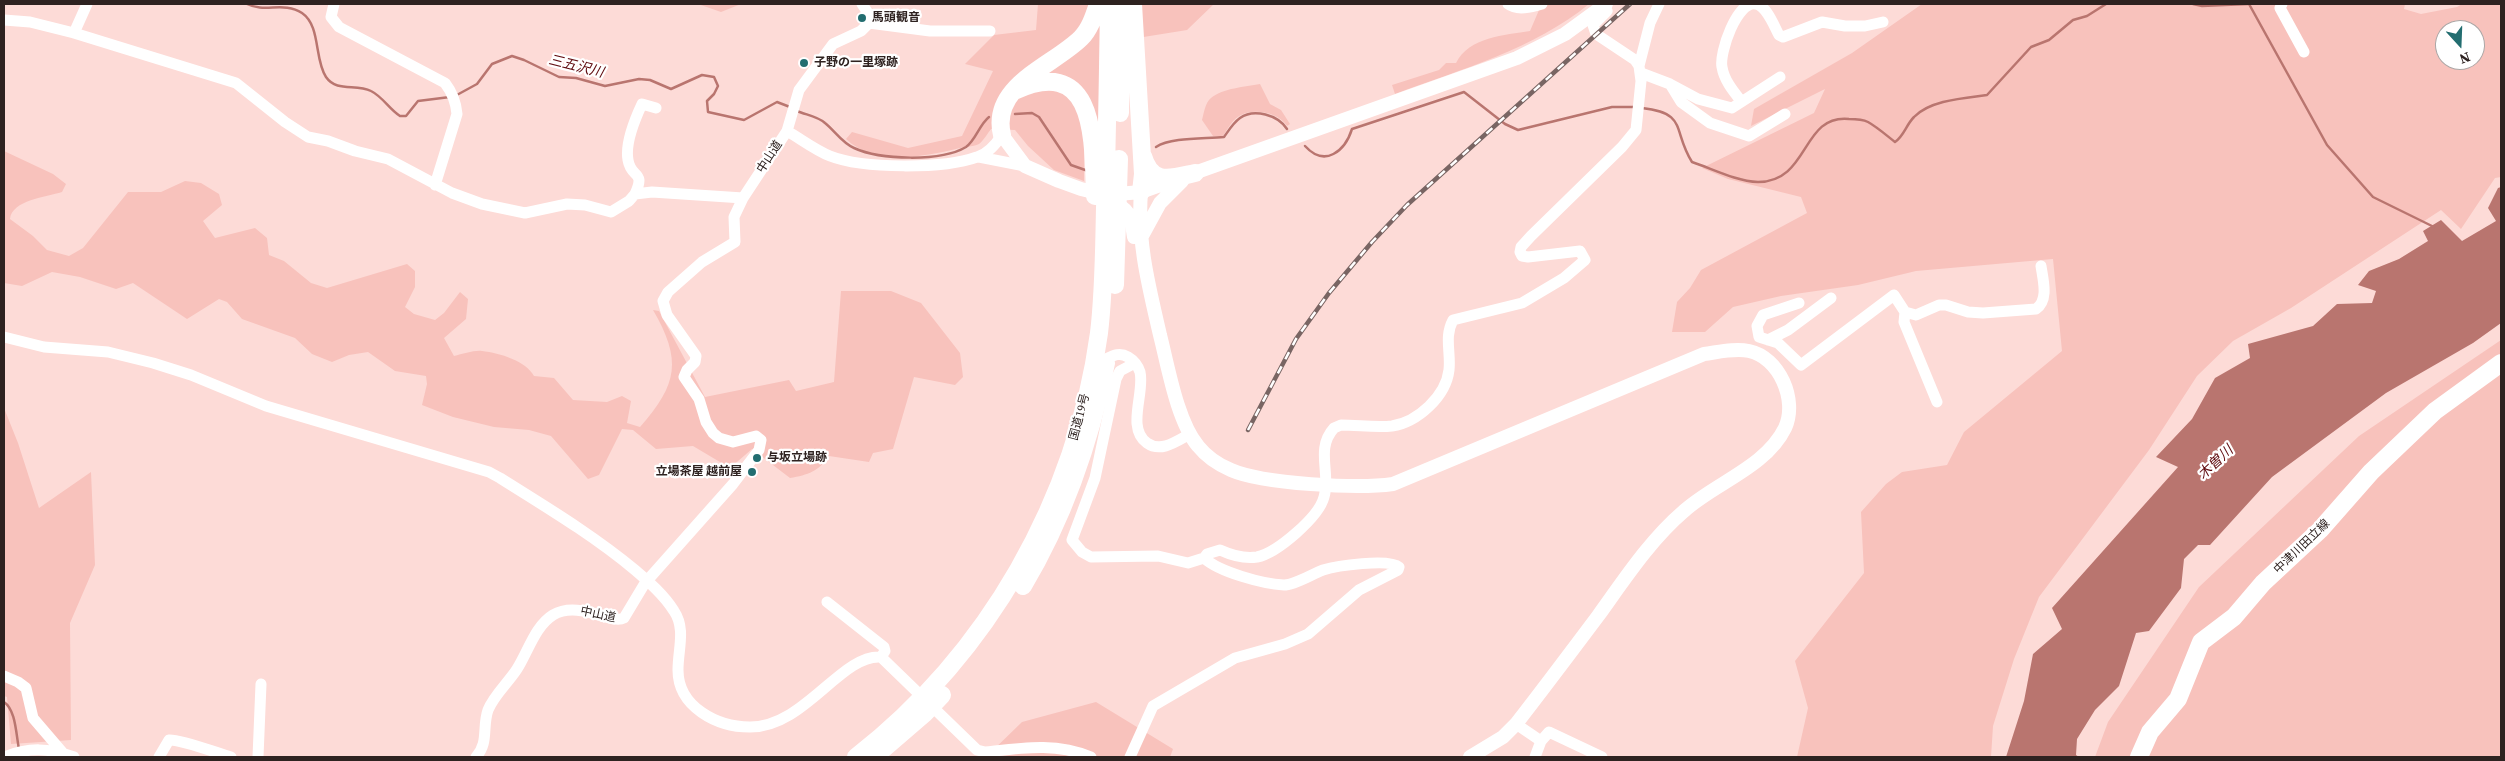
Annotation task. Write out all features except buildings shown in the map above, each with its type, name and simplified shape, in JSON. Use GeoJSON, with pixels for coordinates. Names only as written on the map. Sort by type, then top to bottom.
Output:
{"type":"FeatureCollection","features":[{"type":"Feature","properties":{"kind":"main road"},"geometry":{"type":"LineString","coordinates":[[1002,135],[1000,119],[1004,104],[1014,91],[1036,70],[1081,38],[1089,28],[1098,4]]}},
{"type":"Feature","properties":{"kind":"main road","name":"国道19号"},"geometry":{"type":"LineString","coordinates":[[874,757],[924,714],[977,654],[1008,610],[1038,561],[1059,518],[1076,476],[1098,401],[1106,359],[1106,160],[1109,4]]}},
{"type":"Feature","properties":{"kind":"main road","name":"国道19号"},"geometry":{"type":"LineString","coordinates":[[1106,160],[1122,4]]}},
{"type":"Feature","properties":{"kind":"main road"},"geometry":{"type":"LineString","coordinates":[[1133,4],[1141,151],[1141,192]]}},
{"type":"Feature","properties":{"kind":"main road"},"geometry":{"type":"LineString","coordinates":[[1014,91],[1030,84],[1049,80],[1075,91],[1106,160]]}},
{"type":"Feature","properties":{"kind":"main road"},"geometry":{"type":"LineString","coordinates":[[1141,151],[1148,168],[1154,176],[1167,178],[1195,173]]}},
{"type":"Feature","properties":{"kind":"main road","name":"国道19号"},"geometry":{"type":"LineString","coordinates":[[856,757],[901,719],[942,678],[983,625],[1017,574],[1045,518],[1062,476],[1083,409],[1099,334],[1106,249]]}},
{"type":"Feature","properties":{"kind":"main road","name":"中津川田立線"},"geometry":{"type":"LineString","coordinates":[[2138,757],[2150,732],[2178,699],[2201,642],[2234,617],[2263,583],[2320,530],[2371,472],[2435,411],[2501,363]]}},
{"type":"Feature","properties":{"kind":"street"},"geometry":{"type":"LineString","coordinates":[[74,33],[87,4]]}},
{"type":"Feature","properties":{"kind":"street"},"geometry":{"type":"LineString","coordinates":[[334,4],[331,17],[339,27],[445,83],[450,90],[455,102],[455,120],[435,185]]}},
{"type":"Feature","properties":{"kind":"street"},"geometry":{"type":"LineString","coordinates":[[862,4],[868,13],[869,23],[930,31],[990,31]]}},
{"type":"Feature","properties":{"kind":"street"},"geometry":{"type":"LineString","coordinates":[[1508,4],[1527,8],[1542,4]]}},
{"type":"Feature","properties":{"kind":"street"},"geometry":{"type":"LineString","coordinates":[[1135,363],[1126,366],[1120,371],[1116,379],[1095,478],[1072,540],[1082,552],[1091,557],[1158,556],[1188,563],[1220,550],[1232,555],[1246,557],[1269,553],[1307,524],[1319,510],[1324,498],[1326,485],[1323,461],[1324,445],[1334,428],[1341,425],[1391,426],[1417,415],[1442,394],[1449,369],[1448,331],[1453,320],[1522,303],[1564,278],[1585,260],[1580,251],[1528,257],[1522,256],[1520,252],[1521,247],[1531,236],[1632,138],[1638,124],[1640,70],[1650,23],[1659,4]]}},
{"type":"Feature","properties":{"kind":"street"},"geometry":{"type":"LineString","coordinates":[[1741,101],[1727,83],[1721,66],[1732,23],[1741,11],[1750,4],[1757,4],[1765,10],[1779,35],[1783,37],[1822,22],[1845,26],[1865,26],[1882,22]]}},
{"type":"Feature","properties":{"kind":"street"},"geometry":{"type":"LineString","coordinates":[[2282,4],[2280,8],[2304,52]]}},
{"type":"Feature","properties":{"kind":"street"},"geometry":{"type":"LineString","coordinates":[[787,130],[829,156],[849,161],[916,166],[979,157],[1026,166],[1075,187],[1106,195],[1141,192],[1517,58],[1565,34],[1604,5],[1607,11],[1593,25],[1596,34],[1635,60],[1640,70],[1698,99],[1732,108],[1780,78]]}},
{"type":"Feature","properties":{"kind":"street"},"geometry":{"type":"LineString","coordinates":[[4,20],[30,22],[74,33],[236,83],[278,117],[308,137],[328,140],[355,152],[388,159],[435,185],[482,204],[525,213],[567,204],[585,205],[611,212],[629,202],[640,182],[639,175],[632,170],[628,160],[632,125],[642,104],[656,108]]}},
{"type":"Feature","properties":{"kind":"street","name":"中山道"},"geometry":{"type":"LineString","coordinates":[[476,757],[485,742],[484,723],[489,708],[517,669],[541,626],[554,615],[575,610],[621,620],[647,581],[733,484],[759,450],[762,443],[760,437],[754,436],[733,442],[719,438],[709,428],[699,399],[684,377],[687,370],[695,362],[696,356],[663,305],[668,292],[702,262],[734,242],[733,220],[743,198],[787,130],[799,90],[830,48],[844,38],[865,28],[869,23]]}},
{"type":"Feature","properties":{"kind":"street"},"geometry":{"type":"LineString","coordinates":[[1670,84],[1681,102],[1710,123],[1749,136],[1784,114]]}},
{"type":"Feature","properties":{"kind":"street"},"geometry":{"type":"LineString","coordinates":[[979,157],[991,149],[1002,135],[1026,166]]}},
{"type":"Feature","properties":{"kind":"street"},"geometry":{"type":"LineString","coordinates":[[1141,246],[1146,226],[1160,203],[1177,184],[1195,173]]}},
{"type":"Feature","properties":{"kind":"street"},"geometry":{"type":"LineString","coordinates":[[1075,187],[1087,197],[1123,206],[1131,221],[1136,246],[1141,246]]}},
{"type":"Feature","properties":{"kind":"street"},"geometry":{"type":"LineString","coordinates":[[635,194],[652,192],[743,198]]}},
{"type":"Feature","properties":{"kind":"street"},"geometry":{"type":"LineString","coordinates":[[1141,192],[1141,246],[1176,395],[1190,434],[1208,456],[1233,471],[1256,477],[1326,485],[1372,487],[1393,484],[1704,354],[1732,350],[1750,351],[1765,357],[1777,370],[1783,382],[1788,404],[1785,427],[1772,447],[1750,466],[1710,490],[1683,511],[1653,543],[1516,724],[1502,737],[1470,757]]}},
{"type":"Feature","properties":{"kind":"street"},"geometry":{"type":"LineString","coordinates":[[1905,312],[1916,316],[1939,305],[1946,304],[1968,312],[1983,313],[2036,309],[2041,306],[2044,297],[2041,266]]}},
{"type":"Feature","properties":{"kind":"street"},"geometry":{"type":"LineString","coordinates":[[1799,302],[1763,315],[1757,326],[1764,338],[1778,343],[1802,365],[1894,294],[1905,312],[1904,322],[1937,402]]}},
{"type":"Feature","properties":{"kind":"street"},"geometry":{"type":"LineString","coordinates":[[1750,351],[1764,338],[1788,330],[1831,298]]}},
{"type":"Feature","properties":{"kind":"street"},"geometry":{"type":"LineString","coordinates":[[4,337],[44,347],[108,352],[153,363],[191,375],[266,406],[489,472],[605,545],[665,599],[681,624],[678,672],[683,691],[693,707],[711,718],[732,725],[752,727],[781,720],[795,712],[858,662],[872,657],[883,659],[972,746],[985,752],[1040,745],[1091,757]]}},
{"type":"Feature","properties":{"kind":"street"},"geometry":{"type":"LineString","coordinates":[[1106,359],[1116,354],[1122,354],[1135,363],[1140,373],[1137,426],[1142,439],[1149,445],[1159,447],[1171,445],[1190,434]]}},
{"type":"Feature","properties":{"kind":"street"},"geometry":{"type":"LineString","coordinates":[[1130,757],[1153,706],[1235,658],[1284,644],[1308,634],[1359,590],[1399,569],[1396,564],[1385,562],[1333,568],[1285,585],[1237,575],[1204,558]]}},
{"type":"Feature","properties":{"kind":"street"},"geometry":{"type":"LineString","coordinates":[[827,602],[884,647],[883,659]]}},
{"type":"Feature","properties":{"kind":"street"},"geometry":{"type":"LineString","coordinates":[[4,676],[26,688],[33,718],[63,753]]}},
{"type":"Feature","properties":{"kind":"street"},"geometry":{"type":"LineString","coordinates":[[258,757],[261,684]]}},
{"type":"Feature","properties":{"kind":"street"},"geometry":{"type":"LineString","coordinates":[[1516,724],[1541,741]]}},
{"type":"Feature","properties":{"kind":"street"},"geometry":{"type":"LineString","coordinates":[[1535,757],[1541,741],[1549,732],[1602,757]]}},
{"type":"Feature","properties":{"kind":"street"},"geometry":{"type":"LineString","coordinates":[[159,757],[169,740],[176,739],[231,757]]}},
{"type":"Feature","properties":{"kind":"street"},"geometry":{"type":"LineString","coordinates":[[8,755],[30,752],[63,753],[74,757]]}},
{"type":"Feature","properties":{"kind":"shaded area"},"geometry":{"type":"Polygon","coordinates":[[[698,4],[741,4],[721,12],[698,4]]]}},
{"type":"Feature","properties":{"kind":"shaded area"},"geometry":{"type":"Polygon","coordinates":[[[1038,4],[1214,4],[1187,30],[1100,44],[1099,122],[1084,125],[1084,181],[1054,170],[1028,146],[1015,130],[991,129],[977,145],[928,155],[899,157],[870,153],[857,148],[846,139],[852,132],[908,148],[962,136],[993,71],[965,64],[994,35],[1036,30],[1038,4]]]}},
{"type":"Feature","properties":{"kind":"shaded area"},"geometry":{"type":"Polygon","coordinates":[[[1546,4],[1589,4],[1568,20],[1521,46],[1395,94],[1392,85],[1439,70],[1446,63],[1456,63],[1462,54],[1479,43],[1499,36],[1530,31],[1539,10],[1546,4]]]}},
{"type":"Feature","properties":{"kind":"shaded area"},"geometry":{"type":"Polygon","coordinates":[[[1922,4],[2405,4],[2404,9],[2421,14],[2457,7],[2462,4],[2501,4],[2501,177],[2495,178],[2461,229],[2441,210],[2291,308],[2233,341],[2197,376],[2149,450],[2039,597],[2014,659],[1993,726],[1991,757],[1797,757],[1808,708],[1795,661],[1864,573],[1861,512],[1886,484],[1902,472],[1947,465],[1964,432],[2062,351],[2053,259],[1916,271],[1858,285],[1781,296],[1733,307],[1705,332],[1672,332],[1677,302],[1690,288],[1701,270],[1807,213],[1801,197],[1728,179],[1702,168],[1814,113],[1825,89],[1751,126],[1754,109],[1852,53],[1922,4]]]}},
{"type":"Feature","properties":{"kind":"shaded area"},"geometry":{"type":"Polygon","coordinates":[[[1260,84],[1270,104],[1281,110],[1290,124],[1287,126],[1273,115],[1253,112],[1238,117],[1223,136],[1213,136],[1202,120],[1209,100],[1228,90],[1260,84]]]}},
{"type":"Feature","properties":{"kind":"shaded area"},"geometry":{"type":"Polygon","coordinates":[[[4,151],[53,174],[66,184],[62,192],[23,203],[12,213],[10,219],[33,236],[47,250],[69,256],[83,248],[128,192],[161,192],[185,181],[201,183],[219,194],[222,205],[203,221],[215,238],[255,228],[267,238],[269,255],[284,261],[311,283],[327,288],[407,264],[415,271],[415,287],[405,307],[414,314],[435,320],[444,313],[460,292],[468,299],[466,319],[444,338],[454,356],[479,351],[504,356],[525,366],[534,376],[554,378],[573,400],[607,402],[622,396],[631,401],[627,423],[640,427],[662,398],[672,371],[669,343],[653,310],[659,311],[705,397],[789,380],[796,391],[834,382],[841,291],[891,291],[921,303],[960,353],[963,377],[955,385],[914,377],[893,449],[873,453],[869,462],[829,456],[812,472],[790,478],[752,449],[730,468],[693,446],[656,449],[633,430],[622,429],[599,475],[588,479],[551,436],[529,430],[494,427],[453,417],[422,405],[427,384],[426,376],[395,371],[368,352],[349,355],[332,362],[312,354],[295,338],[242,319],[227,302],[219,299],[187,319],[133,283],[116,289],[80,277],[52,272],[22,286],[4,283],[4,151]]]}},
{"type":"Feature","properties":{"kind":"shaded area"},"geometry":{"type":"Polygon","coordinates":[[[2501,340],[2501,757],[2095,757],[2108,722],[2199,587],[2359,436],[2501,340]]]}},
{"type":"Feature","properties":{"kind":"shaded area"},"geometry":{"type":"Polygon","coordinates":[[[4,408],[18,443],[39,508],[91,472],[95,565],[70,623],[71,740],[11,744],[7,697],[4,696],[4,408]]]}},
{"type":"Feature","properties":{"kind":"shaded area"},"geometry":{"type":"Polygon","coordinates":[[[1096,702],[1173,749],[1170,757],[986,757],[1022,722],[1096,702]]]}},
{"type":"Feature","properties":{"kind":"water","name":"木曽川"},"geometry":{"type":"Polygon","coordinates":[[[2501,187],[2501,323],[2473,343],[2386,393],[2272,477],[2210,545],[2198,545],[2184,559],[2181,588],[2149,631],[2136,633],[2119,686],[2095,710],[2077,739],[2076,755],[2079,757],[2006,757],[2024,701],[2033,654],[2062,629],[2052,608],[2178,467],[2156,457],[2192,419],[2215,378],[2250,358],[2248,344],[2313,326],[2337,304],[2372,303],[2376,291],[2358,285],[2369,271],[2399,259],[2428,241],[2423,231],[2441,220],[2462,241],[2496,221],[2488,208],[2498,188],[2501,187]]]}},
{"type":"Feature","properties":{"kind":"waterway","name":"三五沢川"},"geometry":{"type":"LineString","coordinates":[[247,4],[261,8],[288,8],[302,13],[312,26],[322,70],[330,82],[336,85],[371,91],[400,116],[406,116],[418,101],[450,97]]}},
{"type":"Feature","properties":{"kind":"waterway"},"geometry":{"type":"LineString","coordinates":[[1642,108],[1657,110],[1673,119],[1692,162],[1750,181],[1758,182],[1775,179],[1797,161],[1813,137],[1822,127],[1833,120],[1854,119],[1866,121],[1895,142],[1901,137],[1914,117],[1921,111],[1938,103],[1987,95],[2031,47],[2049,40],[2073,20],[2087,16],[2106,4]]}},
{"type":"Feature","properties":{"kind":"waterway"},"geometry":{"type":"LineString","coordinates":[[2193,4],[2202,6],[2248,4]]}},
{"type":"Feature","properties":{"kind":"waterway"},"geometry":{"type":"LineString","coordinates":[[2249,4],[2327,145],[2373,197],[2434,227]]}},
{"type":"Feature","properties":{"kind":"waterway","name":"三五沢川"},"geometry":{"type":"LineString","coordinates":[[455,96],[477,84],[492,64],[512,56],[559,77],[576,78],[605,86],[639,79],[650,80],[671,89],[702,75],[714,77],[718,86],[714,94],[707,101],[708,112],[744,120],[777,102],[790,107]]}},
{"type":"Feature","properties":{"kind":"waterway"},"geometry":{"type":"LineString","coordinates":[[1305,146],[1320,156],[1333,154],[1345,144],[1352,129],[1464,92],[1505,124],[1518,130],[1612,107],[1636,107]]}},
{"type":"Feature","properties":{"kind":"waterway","name":"三五沢川"},"geometry":{"type":"LineString","coordinates":[[797,111],[822,121],[854,148],[879,155],[910,158],[942,155],[966,147],[989,117]]}},
{"type":"Feature","properties":{"kind":"waterway"},"geometry":{"type":"LineString","coordinates":[[1015,114],[1032,113],[1039,117],[1071,165],[1088,171]]}},
{"type":"Feature","properties":{"kind":"waterway"},"geometry":{"type":"LineString","coordinates":[[1156,147],[1179,140],[1224,137],[1240,118],[1259,113],[1278,120],[1287,129]]}},
{"type":"Feature","properties":{"kind":"waterway"},"geometry":{"type":"LineString","coordinates":[[4,702],[13,717],[19,749]]}},
{"type":"Feature","properties":{"kind":"railway"},"geometry":{"type":"LineString","coordinates":[[1248,430],[1296,339],[1329,293],[1372,242],[1407,205],[1630,4]]}},
{"type":"Feature","properties":{"kind":"place","name":"馬頭観音"},"geometry":{"type":"Point","coordinates":[862,18]}},
{"type":"Feature","properties":{"kind":"place","name":"子野の一里塚跡"},"geometry":{"type":"Point","coordinates":[804,63]}},
{"type":"Feature","properties":{"kind":"place","name":"与坂立場跡"},"geometry":{"type":"Point","coordinates":[757,458]}},
{"type":"Feature","properties":{"kind":"place","name":"立場茶屋 越前屋"},"geometry":{"type":"Point","coordinates":[752,472]}}]}
